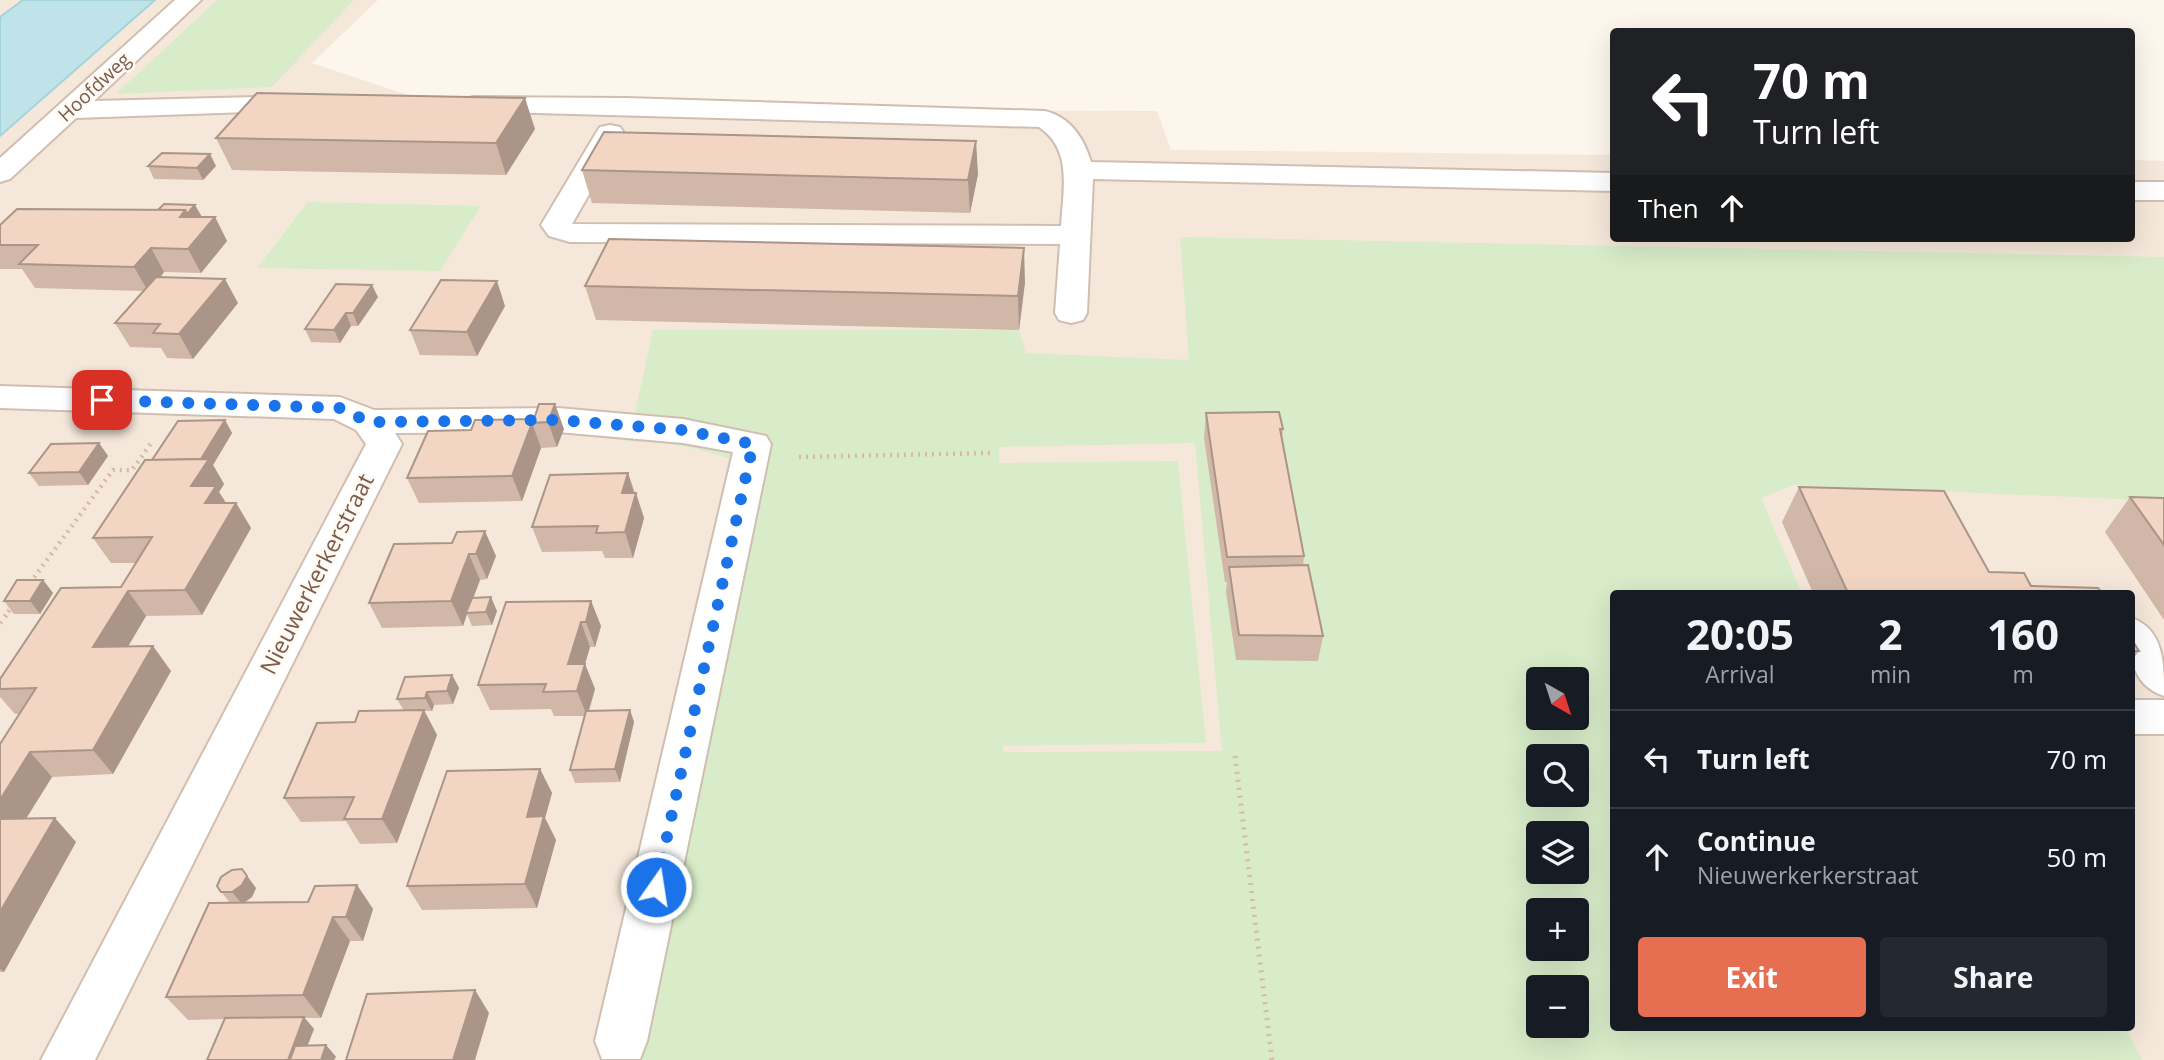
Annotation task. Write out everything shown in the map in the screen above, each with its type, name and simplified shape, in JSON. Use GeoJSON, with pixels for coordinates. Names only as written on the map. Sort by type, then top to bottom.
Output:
{"type":"FeatureCollection","features":[{"type":"Feature","properties":{"kind":"street","name":"Hoofdweg"},"geometry":{"type":"LineString","coordinates":[[0,173],[189,0]]}},
{"type":"Feature","properties":{"kind":"street"},"geometry":{"type":"LineString","coordinates":[[69,110],[320,104]]}},
{"type":"Feature","properties":{"kind":"street"},"geometry":{"type":"LineString","coordinates":[[445,105],[626,106],[1045,118],[1063,130],[1074,150],[1079,170],[1071,313]]}},
{"type":"Feature","properties":{"kind":"street"},"geometry":{"type":"LineString","coordinates":[[626,106],[556,225],[560,230],[584,233],[1075,235]]}},
{"type":"Feature","properties":{"kind":"street"},"geometry":{"type":"LineString","coordinates":[[1079,170],[1610,182]]}},
{"type":"Feature","properties":{"kind":"street"},"geometry":{"type":"LineString","coordinates":[[2135,191],[2164,191]]}},
{"type":"Feature","properties":{"kind":"street"},"geometry":{"type":"LineString","coordinates":[[0,397],[340,408],[369,422],[558,420],[683,430],[753,444],[621,1041]]}},
{"type":"Feature","properties":{"kind":"street","name":"Nieuwerkerkerstraat"},"geometry":{"type":"LineString","coordinates":[[67,1060],[384,444],[369,422]]}},
{"type":"Feature","properties":{"kind":"street"},"geometry":{"type":"LineString","coordinates":[[2135,638],[2164,679]]}},
{"type":"Feature","properties":{"kind":"street"},"geometry":{"type":"LineString","coordinates":[[2135,717],[2164,717]]}},
{"type":"Feature","properties":{"kind":"path"},"geometry":{"type":"LineString","coordinates":[[24,590],[113,470],[132,470],[179,403]]}},
{"type":"Feature","properties":{"kind":"path"},"geometry":{"type":"LineString","coordinates":[[750,458],[990,453]]}},
{"type":"Feature","properties":{"kind":"path"},"geometry":{"type":"LineString","coordinates":[[0,623],[16,601]]}},
{"type":"Feature","properties":{"kind":"path"},"geometry":{"type":"LineString","coordinates":[[1235,757],[1272,1060]]}},
{"type":"Feature","properties":{"kind":"shaded area"},"geometry":{"type":"Polygon","coordinates":[[[0,0],[378,0],[312,63],[453,110],[1157,111],[1171,150],[1610,155],[1610,242],[2135,242],[2135,160],[2164,161],[2164,1060],[0,1060],[0,0]]]}},
{"type":"Feature","properties":{"kind":"green space"},"geometry":{"type":"Polygon","coordinates":[[[217,0],[354,0],[272,87],[116,94],[217,0]]]}},
{"type":"Feature","properties":{"kind":"green space"},"geometry":{"type":"Polygon","coordinates":[[[308,202],[481,206],[440,271],[257,268],[308,202]]]}},
{"type":"Feature","properties":{"kind":"green space"},"geometry":{"type":"Polygon","coordinates":[[[1180,237],[2164,257],[2164,501],[1794,485],[1761,498],[1801,590],[1610,590],[1610,1031],[2127,1031],[2142,1060],[637,1060],[757,469],[693,448],[626,441],[634,418],[653,330],[1019,330],[1026,353],[1189,360],[1180,237]],[[1195,443],[999,447],[999,463],[1178,461],[1206,743],[1003,746],[1003,752],[1222,751],[1195,443]]]}},
{"type":"Feature","properties":{"kind":"water"},"geometry":{"type":"Polygon","coordinates":[[[23,0],[155,0],[0,136],[0,17],[23,0]]]}},
{"type":"Feature","properties":{"kind":"building"},"geometry":{"type":"Polygon","coordinates":[[[257,93],[525,98],[496,143],[216,138],[257,93]]]}},
{"type":"Feature","properties":{"kind":"building"},"geometry":{"type":"Polygon","coordinates":[[[604,132],[976,141],[968,180],[582,170],[604,132]]]}},
{"type":"Feature","properties":{"kind":"building"},"geometry":{"type":"Polygon","coordinates":[[[162,153],[210,154],[197,168],[148,166],[162,153]]]}},
{"type":"Feature","properties":{"kind":"building"},"geometry":{"type":"Polygon","coordinates":[[[164,204],[195,205],[187,214],[185,210],[158,210],[164,204]]]}},
{"type":"Feature","properties":{"kind":"building"},"geometry":{"type":"Polygon","coordinates":[[[17,209],[185,210],[180,217],[215,217],[188,249],[151,248],[134,267],[19,264],[38,245],[0,245],[0,225],[17,209]]]}},
{"type":"Feature","properties":{"kind":"building"},"geometry":{"type":"Polygon","coordinates":[[[609,239],[1024,248],[1018,296],[585,286],[609,239]]]}},
{"type":"Feature","properties":{"kind":"building"},"geometry":{"type":"Polygon","coordinates":[[[156,277],[225,279],[179,334],[153,333],[160,324],[115,323],[156,277]]]}},
{"type":"Feature","properties":{"kind":"building"},"geometry":{"type":"Polygon","coordinates":[[[441,280],[497,281],[467,332],[410,330],[441,280]]]}},
{"type":"Feature","properties":{"kind":"building"},"geometry":{"type":"Polygon","coordinates":[[[336,284],[372,285],[353,313],[346,313],[334,330],[305,329],[336,284]]]}},
{"type":"Feature","properties":{"kind":"building"},"geometry":{"type":"Polygon","coordinates":[[[539,404],[555,404],[548,422],[532,423],[512,476],[407,478],[428,431],[471,430],[475,420],[534,419],[539,404]]]}},
{"type":"Feature","properties":{"kind":"building"},"geometry":{"type":"Polygon","coordinates":[[[1279,412],[1304,556],[1227,557],[1206,413],[1279,412]]]}},
{"type":"Feature","properties":{"kind":"building"},"geometry":{"type":"Polygon","coordinates":[[[225,420],[201,459],[152,460],[178,421],[225,420]]]}},
{"type":"Feature","properties":{"kind":"building"},"geometry":{"type":"Polygon","coordinates":[[[99,443],[79,472],[29,473],[51,444],[99,443]]]}},
{"type":"Feature","properties":{"kind":"building"},"geometry":{"type":"Polygon","coordinates":[[[209,459],[191,486],[216,486],[205,503],[236,503],[185,590],[128,591],[93,647],[153,646],[93,750],[30,752],[0,800],[0,744],[36,688],[0,689],[0,679],[61,588],[121,587],[152,537],[93,538],[145,460],[209,459]]]}},
{"type":"Feature","properties":{"kind":"building"},"geometry":{"type":"Polygon","coordinates":[[[628,473],[622,493],[636,493],[625,532],[596,533],[598,526],[532,527],[550,475],[628,473]]]}},
{"type":"Feature","properties":{"kind":"building"},"geometry":{"type":"Polygon","coordinates":[[[1799,487],[1944,491],[1989,572],[2024,573],[2031,586],[2100,590],[1847,590],[1799,487]]]}},
{"type":"Feature","properties":{"kind":"building"},"geometry":{"type":"Polygon","coordinates":[[[2130,497],[2164,498],[2164,545],[2130,497]]]}},
{"type":"Feature","properties":{"kind":"building"},"geometry":{"type":"Polygon","coordinates":[[[485,531],[476,554],[469,554],[451,601],[369,603],[394,544],[452,543],[457,532],[485,531]]]}},
{"type":"Feature","properties":{"kind":"building"},"geometry":{"type":"Polygon","coordinates":[[[1308,565],[1323,636],[1239,635],[1229,567],[1308,565]]]}},
{"type":"Feature","properties":{"kind":"building"},"geometry":{"type":"Polygon","coordinates":[[[17,580],[43,580],[30,601],[4,601],[17,580]]]}},
{"type":"Feature","properties":{"kind":"building"},"geometry":{"type":"Polygon","coordinates":[[[491,597],[486,612],[466,613],[472,598],[491,597]]]}},
{"type":"Feature","properties":{"kind":"building"},"geometry":{"type":"Polygon","coordinates":[[[591,601],[586,622],[581,622],[568,664],[585,664],[577,691],[543,692],[546,684],[478,685],[506,602],[591,601]]]}},
{"type":"Feature","properties":{"kind":"building"},"geometry":{"type":"Polygon","coordinates":[[[452,675],[447,691],[427,692],[425,698],[397,699],[405,677],[452,675]]]}},
{"type":"Feature","properties":{"kind":"building"},"geometry":{"type":"Polygon","coordinates":[[[424,710],[382,819],[344,819],[354,797],[284,798],[317,723],[355,722],[359,711],[424,710]]]}},
{"type":"Feature","properties":{"kind":"building"},"geometry":{"type":"Polygon","coordinates":[[[630,710],[615,769],[570,770],[586,711],[630,710]]]}},
{"type":"Feature","properties":{"kind":"building"},"geometry":{"type":"Polygon","coordinates":[[[540,769],[527,817],[544,816],[525,884],[407,886],[447,771],[540,769]]]}},
{"type":"Feature","properties":{"kind":"building"},"geometry":{"type":"Polygon","coordinates":[[[55,818],[0,912],[0,819],[55,818]]]}},
{"type":"Feature","properties":{"kind":"building"},"geometry":{"type":"Polygon","coordinates":[[[242,869],[247,876],[242,885],[232,892],[221,892],[217,886],[221,877],[232,870],[242,869]]]}},
{"type":"Feature","properties":{"kind":"building"},"geometry":{"type":"Polygon","coordinates":[[[357,885],[346,917],[333,917],[303,995],[166,997],[209,903],[308,902],[315,886],[357,885]]]}},
{"type":"Feature","properties":{"kind":"building"},"geometry":{"type":"Polygon","coordinates":[[[475,990],[453,1060],[346,1060],[367,994],[475,990]]]}},
{"type":"Feature","properties":{"kind":"building"},"geometry":{"type":"Polygon","coordinates":[[[304,1017],[288,1060],[207,1060],[225,1018],[304,1017]]]}},
{"type":"Feature","properties":{"kind":"building"},"geometry":{"type":"Polygon","coordinates":[[[326,1045],[321,1060],[290,1060],[295,1046],[326,1045]]]}},
{"type":"Feature","properties":{"kind":"route"},"geometry":{"type":"LineString","coordinates":[[102,400],[340,408],[369,422],[558,420],[683,430],[753,444],[656,887]]}}]}
